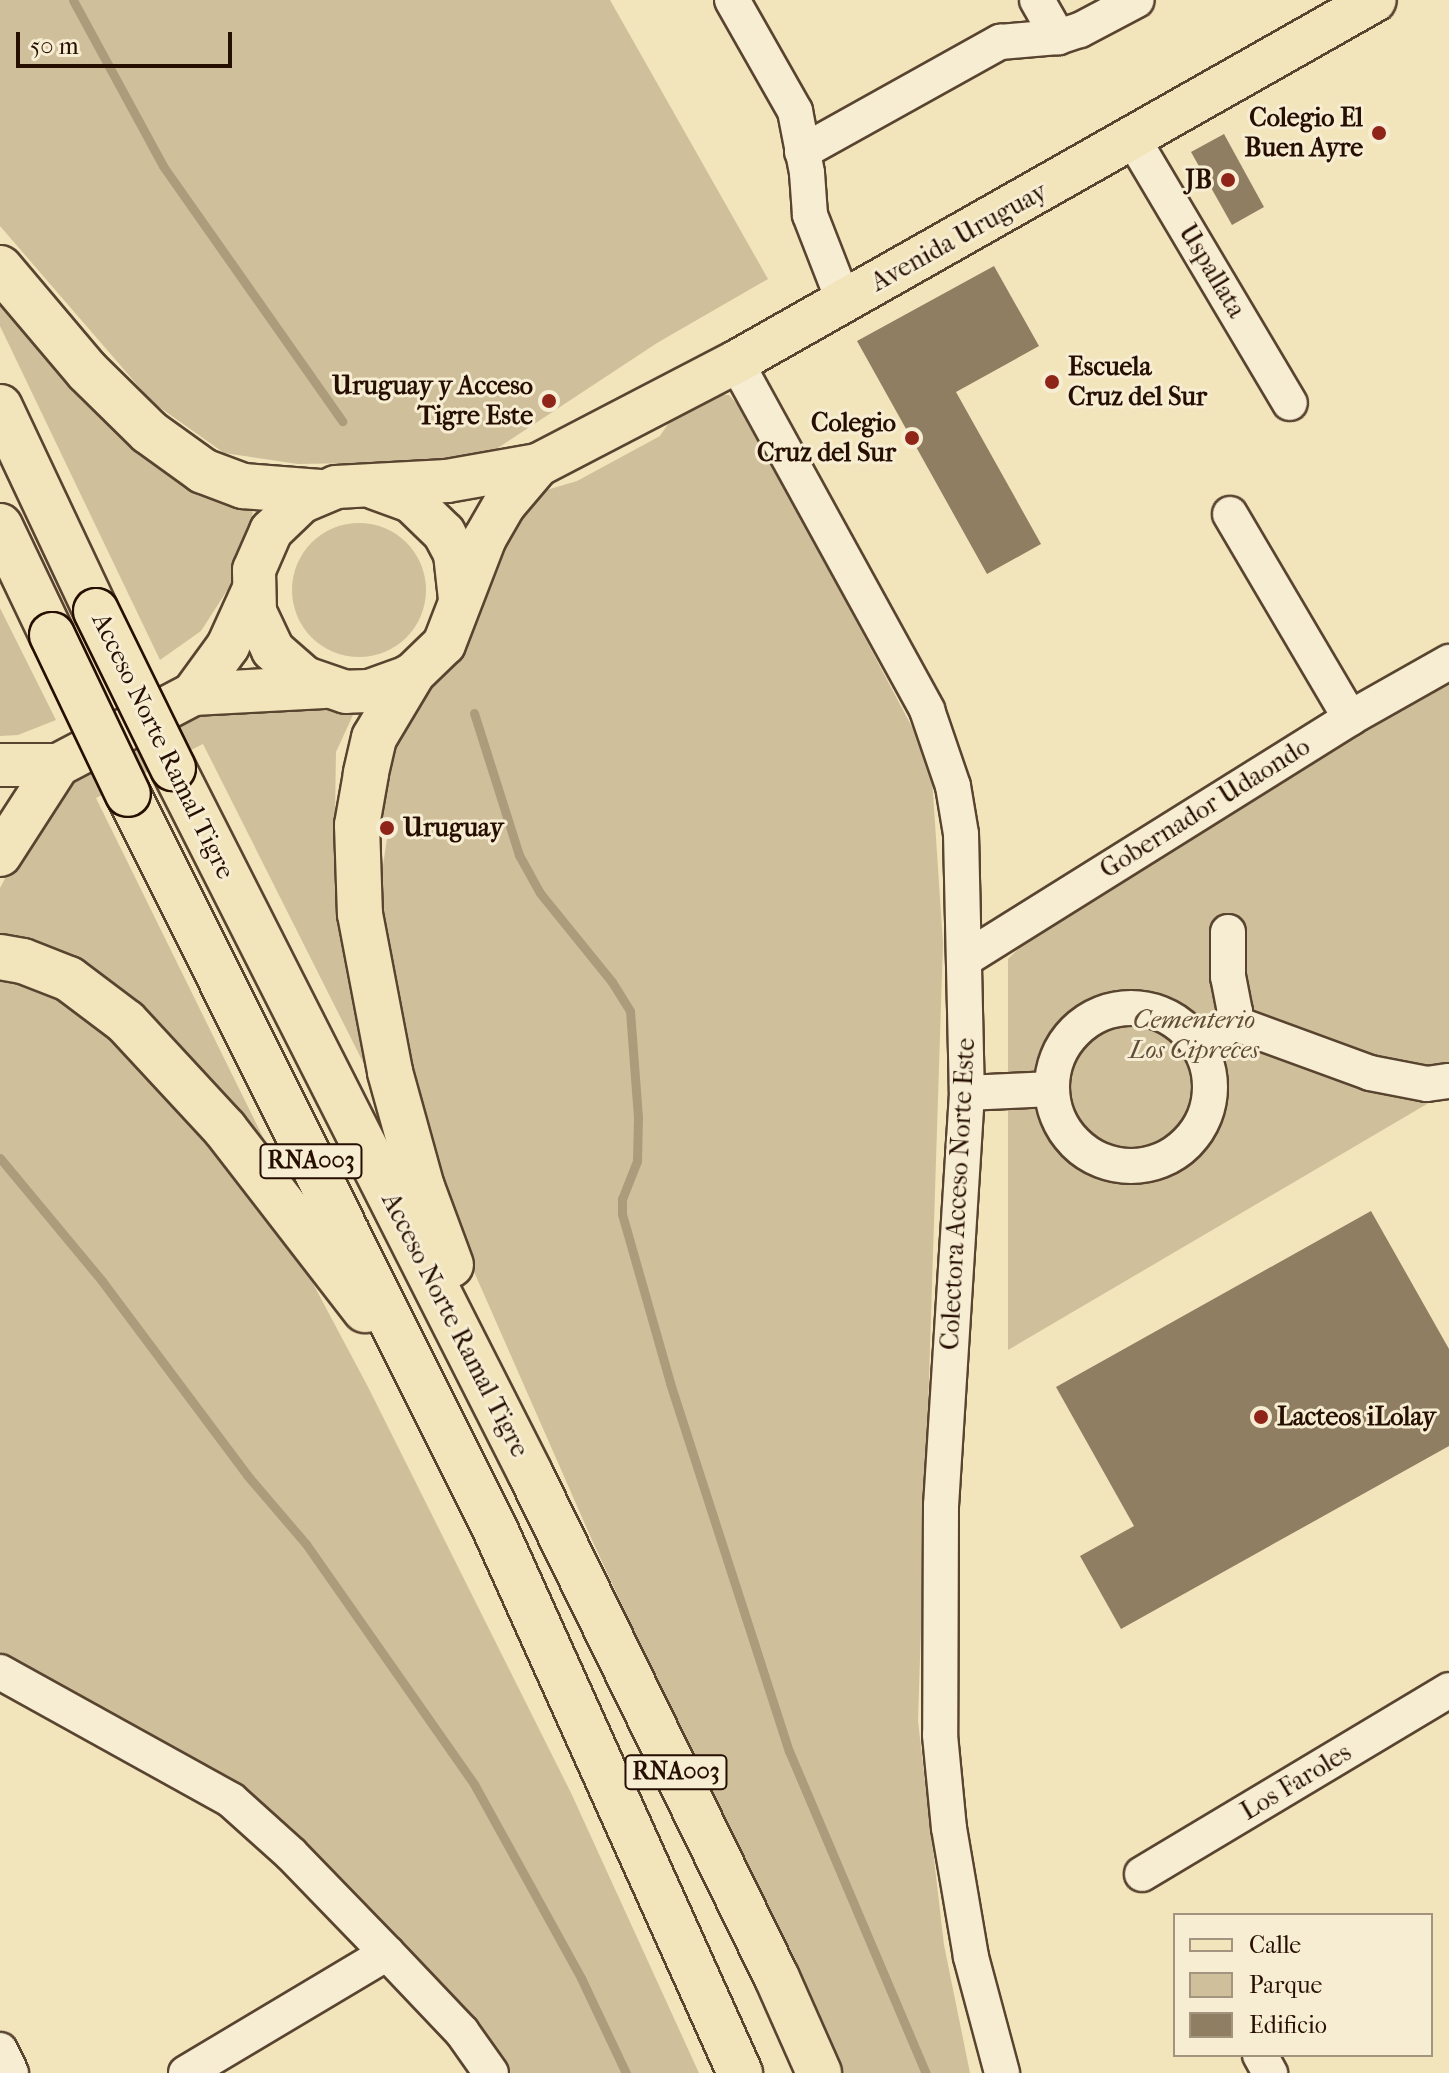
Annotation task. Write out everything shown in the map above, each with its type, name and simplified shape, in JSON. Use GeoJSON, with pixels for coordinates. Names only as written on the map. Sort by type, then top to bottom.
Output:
{"type":"FeatureCollection","features":[{"type":"Feature","properties":{"kind":"highway"},"geometry":{"type":"LineString","coordinates":[[0,268],[87,371],[149,432],[203,471],[243,486],[320,492]]}},
{"type":"Feature","properties":{"kind":"highway","name":"Acceso Norte Ramal Tigre"},"geometry":{"type":"LineString","coordinates":[[0,407],[173,768],[530,1473],[777,1978],[819,2073]]}},
{"type":"Feature","properties":{"kind":"highway","name":"Acceso Norte Ramal Tigre"},"geometry":{"type":"LineString","coordinates":[[0,526],[128,794],[495,1529],[740,2073]]}},
{"type":"Feature","properties":{"kind":"highway"},"geometry":{"type":"LineString","coordinates":[[411,676],[374,738],[366,774],[357,825],[360,914],[390,1072],[422,1187],[530,1473]]}},
{"type":"Feature","properties":{"kind":"highway"},"geometry":{"type":"LineString","coordinates":[[0,957],[23,961],[69,979],[126,1022],[173,1069],[225,1129],[381,1331],[495,1529]]}},
{"type":"Feature","properties":{"kind":"main road","name":"Avenida Uruguay"},"geometry":{"type":"LineString","coordinates":[[324,687],[305,678],[273,650],[255,612],[254,570],[271,531],[293,508],[320,492],[447,481],[538,465],[844,302],[1375,0]]}},
{"type":"Feature","properties":{"kind":"main road","name":"Avenida Uruguay"},"geometry":{"type":"LineString","coordinates":[[0,765],[58,765],[193,694],[324,687],[369,691],[411,676],[444,644],[492,527],[504,505],[538,465]]}},
{"type":"Feature","properties":{"kind":"main road","name":"Avenida Uruguay"},"geometry":{"type":"LineString","coordinates":[[367,486],[411,501],[437,524],[455,554],[460,600]]}},
{"type":"Feature","properties":{"kind":"main road","name":"Avenida Uruguay"},"geometry":{"type":"LineString","coordinates":[[193,694],[228,646],[253,591]]}},
{"type":"Feature","properties":{"kind":"main road","name":"Avenida Uruguay"},"geometry":{"type":"LineString","coordinates":[[0,855],[58,765]]}},
{"type":"Feature","properties":{"kind":"street"},"geometry":{"type":"LineString","coordinates":[[732,0],[795,111],[810,215],[844,302]]}},
{"type":"Feature","properties":{"kind":"street"},"geometry":{"type":"LineString","coordinates":[[1037,0],[1058,37]]}},
{"type":"Feature","properties":{"kind":"street"},"geometry":{"type":"LineString","coordinates":[[802,152],[1000,42],[1058,37],[1080,30],[1137,0]]}},
{"type":"Feature","properties":{"kind":"street","name":"Uspallata"},"geometry":{"type":"LineString","coordinates":[[1133,139],[1290,403]]}},
{"type":"Feature","properties":{"kind":"street","name":"Colectora Acceso Norte Este"},"geometry":{"type":"LineString","coordinates":[[736,362],[894,644],[938,739],[953,786],[961,834],[967,1093],[941,1505],[940,1735],[949,1828],[971,1957],[1002,2073]]}},
{"type":"Feature","properties":{"kind":"street"},"geometry":{"type":"LineString","coordinates":[[1230,514],[1350,718]]}},
{"type":"Feature","properties":{"kind":"street","name":"Gobernador Udaondo"},"geometry":{"type":"LineString","coordinates":[[965,959],[1350,718],[1449,662]]}},
{"type":"Feature","properties":{"kind":"street"},"geometry":{"type":"LineString","coordinates":[[1202,1050],[1231,1022],[1235,1012],[1228,977],[1228,932]]}},
{"type":"Feature","properties":{"kind":"street"},"geometry":{"type":"LineString","coordinates":[[1138,1008],[1164,1014],[1186,1029],[1202,1050],[1211,1078],[1209,1107],[1197,1132],[1177,1153],[1151,1165],[1122,1167],[1095,1159],[1072,1142],[1056,1118],[1051,1089],[1054,1063],[1067,1039],[1086,1021],[1111,1010],[1138,1008]]}},
{"type":"Feature","properties":{"kind":"street"},"geometry":{"type":"LineString","coordinates":[[1231,1022],[1370,1073],[1427,1084],[1449,1081]]}},
{"type":"Feature","properties":{"kind":"street"},"geometry":{"type":"LineString","coordinates":[[967,1093],[1051,1089]]}},
{"type":"Feature","properties":{"kind":"street"},"geometry":{"type":"LineString","coordinates":[[0,1672],[231,1800],[291,1854],[387,1953],[462,2032],[491,2073]]}},
{"type":"Feature","properties":{"kind":"street","name":"Los Faroles"},"geometry":{"type":"LineString","coordinates":[[1142,1874],[1449,1690]]}},
{"type":"Feature","properties":{"kind":"street"},"geometry":{"type":"LineString","coordinates":[[186,2073],[387,1953]]}},
{"type":"Feature","properties":{"kind":"street"},"geometry":{"type":"LineString","coordinates":[[0,2050],[11,2073]]}},
{"type":"Feature","properties":{"kind":"green space"},"geometry":{"type":"Polygon","coordinates":[[[0,0],[610,0],[768,279],[657,343],[478,461],[298,464],[224,453],[152,402],[0,226],[0,0]]]}},
{"type":"Feature","properties":{"kind":"green space"},"geometry":{"type":"Polygon","coordinates":[[[0,272],[253,507],[251,534],[228,589],[201,631],[160,660],[0,326],[0,272]]]}},
{"type":"Feature","properties":{"kind":"green space"},"geometry":{"type":"Polygon","coordinates":[[[712,395],[729,395],[747,415],[931,763],[943,943],[918,1721],[944,1945],[970,2073],[838,2073],[592,1540],[446,1208],[372,939],[388,832],[373,797],[390,724],[474,584],[533,494],[577,481],[660,436],[672,418],[712,395]]]}},
{"type":"Feature","properties":{"kind":"green space"},"geometry":{"type":"Polygon","coordinates":[[[359,523],[385,528],[406,543],[421,564],[426,590],[421,616],[406,637],[385,652],[359,657],[333,652],[312,637],[297,616],[292,590],[297,564],[312,543],[333,528],[359,523]]]}},
{"type":"Feature","properties":{"kind":"green space"},"geometry":{"type":"Polygon","coordinates":[[[0,608],[56,720],[18,735],[0,736],[0,608]]]}},
{"type":"Feature","properties":{"kind":"green space","name":"Cementerio Los Cipreces"},"geometry":{"type":"Polygon","coordinates":[[[1449,684],[1449,1091],[1008,1350],[1008,959],[1060,908],[1449,684]]]}},
{"type":"Feature","properties":{"kind":"green space"},"geometry":{"type":"Polygon","coordinates":[[[359,702],[336,752],[335,815],[348,954],[370,1076],[203,744],[96,798],[284,1180],[0,944],[0,888],[21,848],[74,769],[174,711],[359,702]]]}},
{"type":"Feature","properties":{"kind":"green space"},"geometry":{"type":"Polygon","coordinates":[[[0,965],[39,973],[118,1037],[284,1229],[368,1387],[572,1795],[699,2073],[509,2073],[480,2029],[236,1790],[0,1663],[0,965]]]}},
{"type":"Feature","properties":{"kind":"building","name":"JB"},"geometry":{"type":"Polygon","coordinates":[[[1224,134],[1264,207],[1232,225],[1191,152],[1224,134]]]}},
{"type":"Feature","properties":{"kind":"building"},"geometry":{"type":"Polygon","coordinates":[[[994,266],[1039,346],[956,392],[1041,544],[987,574],[857,341],[994,266]]]}},
{"type":"Feature","properties":{"kind":"building","name":"Lacteos iLolay"},"geometry":{"type":"Polygon","coordinates":[[[1371,1211],[1449,1349],[1449,1446],[1121,1629],[1080,1556],[1134,1526],[1056,1387],[1371,1211]]]}},
{"type":"Feature","properties":{"kind":"waterway"},"geometry":{"type":"LineString","coordinates":[[73,0],[163,166],[342,421]]}},
{"type":"Feature","properties":{"kind":"waterway"},"geometry":{"type":"LineString","coordinates":[[474,713],[519,855],[540,893],[612,982],[630,1011],[638,1117],[637,1161],[622,1199],[622,1214],[670,1383],[789,1751],[926,2073]]}},
{"type":"Feature","properties":{"kind":"waterway"},"geometry":{"type":"LineString","coordinates":[[0,1158],[102,1281],[247,1475],[306,1544],[474,1784],[581,1978],[626,2073]]}},
{"type":"Feature","properties":{"kind":"place","name":"Colegio El Buen Ayre"},"geometry":{"type":"Point","coordinates":[1379,133]}},
{"type":"Feature","properties":{"kind":"place","name":"JB"},"geometry":{"type":"Point","coordinates":[1228,180]}},
{"type":"Feature","properties":{"kind":"place","name":"Escuela Cruz del Sur"},"geometry":{"type":"Point","coordinates":[1052,382]}},
{"type":"Feature","properties":{"kind":"place","name":"Uruguay y Acceso Tigre Este"},"geometry":{"type":"Point","coordinates":[549,401]}},
{"type":"Feature","properties":{"kind":"place","name":"Colegio Cruz del Sur"},"geometry":{"type":"Point","coordinates":[912,438]}},
{"type":"Feature","properties":{"kind":"place","name":"Uruguay"},"geometry":{"type":"Point","coordinates":[387,828]}},
{"type":"Feature","properties":{"kind":"place","name":"Lacteos iLolay"},"geometry":{"type":"Point","coordinates":[1261,1417]}}]}
